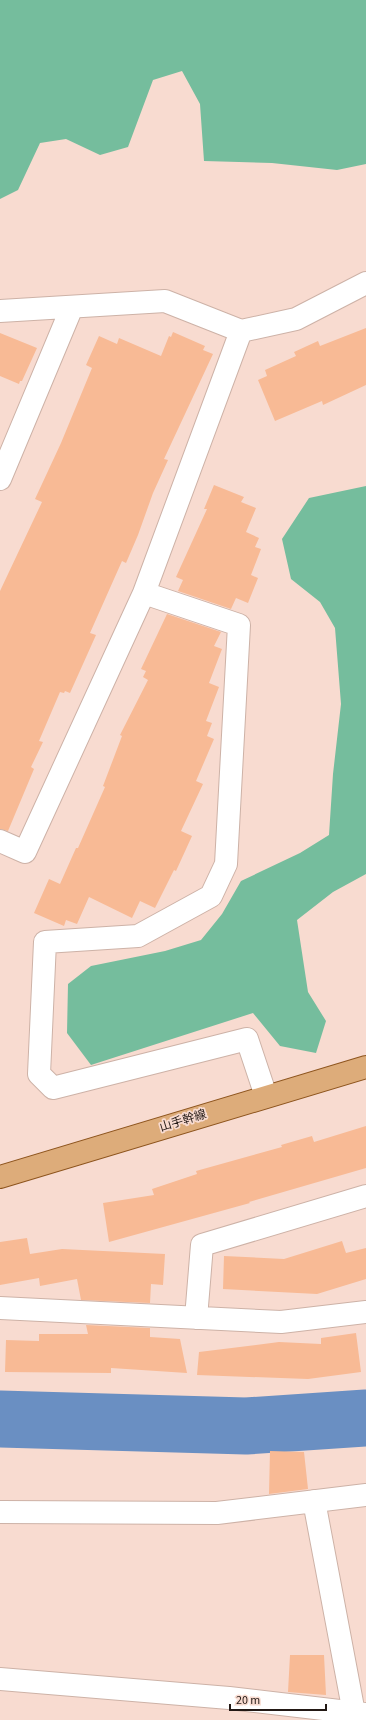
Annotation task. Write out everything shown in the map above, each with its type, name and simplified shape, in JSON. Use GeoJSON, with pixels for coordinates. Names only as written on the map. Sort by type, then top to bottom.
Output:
{"type":"FeatureCollection","features":[{"type":"Feature","properties":{"kind":"main road","name":"山手幹線"},"geometry":{"type":"LineString","coordinates":[[0,1176],[366,1067]]}},
{"type":"Feature","properties":{"kind":"street"},"geometry":{"type":"LineString","coordinates":[[0,311],[165,301],[241,331],[296,319],[366,283]]}},
{"type":"Feature","properties":{"kind":"street"},"geometry":{"type":"LineString","coordinates":[[0,479],[72,307]]}},
{"type":"Feature","properties":{"kind":"street"},"geometry":{"type":"LineString","coordinates":[[0,841],[24,852],[144,593],[241,331]]}},
{"type":"Feature","properties":{"kind":"street"},"geometry":{"type":"LineString","coordinates":[[144,593],[239,625],[226,864],[211,896],[138,936],[45,942],[39,1074],[52,1088],[247,1040],[266,1096]]}},
{"type":"Feature","properties":{"kind":"street"},"geometry":{"type":"LineString","coordinates":[[196,1318],[202,1244],[366,1196]]}},
{"type":"Feature","properties":{"kind":"street"},"geometry":{"type":"LineString","coordinates":[[0,1308],[281,1322],[366,1312]]}},
{"type":"Feature","properties":{"kind":"street"},"geometry":{"type":"LineString","coordinates":[[0,1512],[217,1513],[366,1495]]}},
{"type":"Feature","properties":{"kind":"street"},"geometry":{"type":"LineString","coordinates":[[0,1679],[229,1698],[360,1714],[314,1501]]}},
{"type":"Feature","properties":{"kind":"green space"},"geometry":{"type":"Polygon","coordinates":[[[0,0],[366,0],[366,164],[337,170],[272,163],[204,161],[200,104],[182,71],[153,80],[128,147],[100,155],[66,139],[40,143],[18,190],[0,199],[0,0]]]}},
{"type":"Feature","properties":{"kind":"green space"},"geometry":{"type":"Polygon","coordinates":[[[366,486],[366,874],[333,892],[297,920],[308,992],[326,1021],[316,1053],[280,1046],[253,1013],[91,1065],[67,1033],[68,984],[91,966],[165,951],[201,940],[222,914],[241,881],[300,853],[329,835],[333,774],[341,704],[335,628],[320,602],[291,579],[282,539],[309,498],[366,486]]]}},
{"type":"Feature","properties":{"kind":"building"},"geometry":{"type":"Polygon","coordinates":[[[366,328],[366,385],[323,405],[322,401],[275,421],[258,380],[267,376],[265,370],[296,356],[294,352],[318,341],[320,346],[366,328]]]}},
{"type":"Feature","properties":{"kind":"building"},"geometry":{"type":"Polygon","coordinates":[[[173,332],[205,346],[203,350],[213,354],[164,459],[168,460],[153,493],[126,563],[122,561],[90,633],[96,635],[70,693],[65,691],[64,693],[60,692],[39,741],[43,742],[31,767],[34,769],[8,831],[0,829],[0,591],[42,502],[35,499],[61,443],[92,368],[86,365],[99,336],[117,344],[119,338],[161,356],[169,336],[171,337],[173,332]]]}},
{"type":"Feature","properties":{"kind":"building"},"geometry":{"type":"Polygon","coordinates":[[[0,333],[37,348],[22,381],[20,381],[19,384],[0,376],[0,333]]]}},
{"type":"Feature","properties":{"kind":"building"},"geometry":{"type":"Polygon","coordinates":[[[214,485],[244,497],[241,502],[256,508],[246,532],[259,538],[255,547],[261,549],[251,575],[258,578],[248,603],[236,598],[231,609],[178,591],[183,580],[176,577],[207,509],[204,509],[214,485]]]}},
{"type":"Feature","properties":{"kind":"building"},"geometry":{"type":"Polygon","coordinates":[[[167,614],[221,632],[214,646],[222,649],[209,683],[219,687],[206,721],[212,723],[207,736],[214,739],[196,781],[203,784],[181,831],[192,836],[176,871],[174,870],[155,908],[140,901],[132,918],[89,897],[77,924],[66,920],[64,926],[34,913],[49,879],[60,884],[76,848],[78,848],[105,787],[103,786],[122,736],[120,735],[148,680],[143,677],[146,671],[141,669],[167,614]]]}},
{"type":"Feature","properties":{"kind":"building"},"geometry":{"type":"Polygon","coordinates":[[[366,1126],[366,1168],[249,1202],[250,1203],[109,1242],[103,1203],[154,1195],[152,1189],[197,1174],[196,1171],[282,1147],[281,1145],[312,1136],[314,1142],[366,1126]]]}},
{"type":"Feature","properties":{"kind":"building"},"geometry":{"type":"Polygon","coordinates":[[[27,1238],[30,1254],[62,1249],[165,1254],[163,1285],[151,1284],[150,1303],[81,1300],[77,1279],[40,1286],[39,1278],[0,1285],[0,1242],[27,1238]]]}},
{"type":"Feature","properties":{"kind":"building"},"geometry":{"type":"Polygon","coordinates":[[[342,1241],[346,1253],[366,1248],[366,1279],[317,1294],[223,1289],[224,1256],[284,1259],[342,1241]]]}},
{"type":"Feature","properties":{"kind":"building"},"geometry":{"type":"Polygon","coordinates":[[[86,1325],[150,1328],[150,1337],[180,1339],[187,1373],[111,1368],[111,1373],[5,1372],[6,1340],[39,1341],[39,1334],[88,1334],[86,1325]]]}},
{"type":"Feature","properties":{"kind":"building"},"geometry":{"type":"Polygon","coordinates":[[[356,1333],[361,1372],[308,1379],[197,1375],[199,1352],[279,1342],[321,1344],[321,1338],[356,1333]]]}},
{"type":"Feature","properties":{"kind":"building"},"geometry":{"type":"Polygon","coordinates":[[[270,1451],[304,1452],[308,1489],[269,1494],[270,1451]]]}},
{"type":"Feature","properties":{"kind":"building"},"geometry":{"type":"Polygon","coordinates":[[[290,1655],[324,1655],[326,1695],[288,1692],[290,1655]]]}},
{"type":"Feature","properties":{"kind":"waterway"},"geometry":{"type":"LineString","coordinates":[[0,1419],[246,1426],[366,1418]]}}]}
